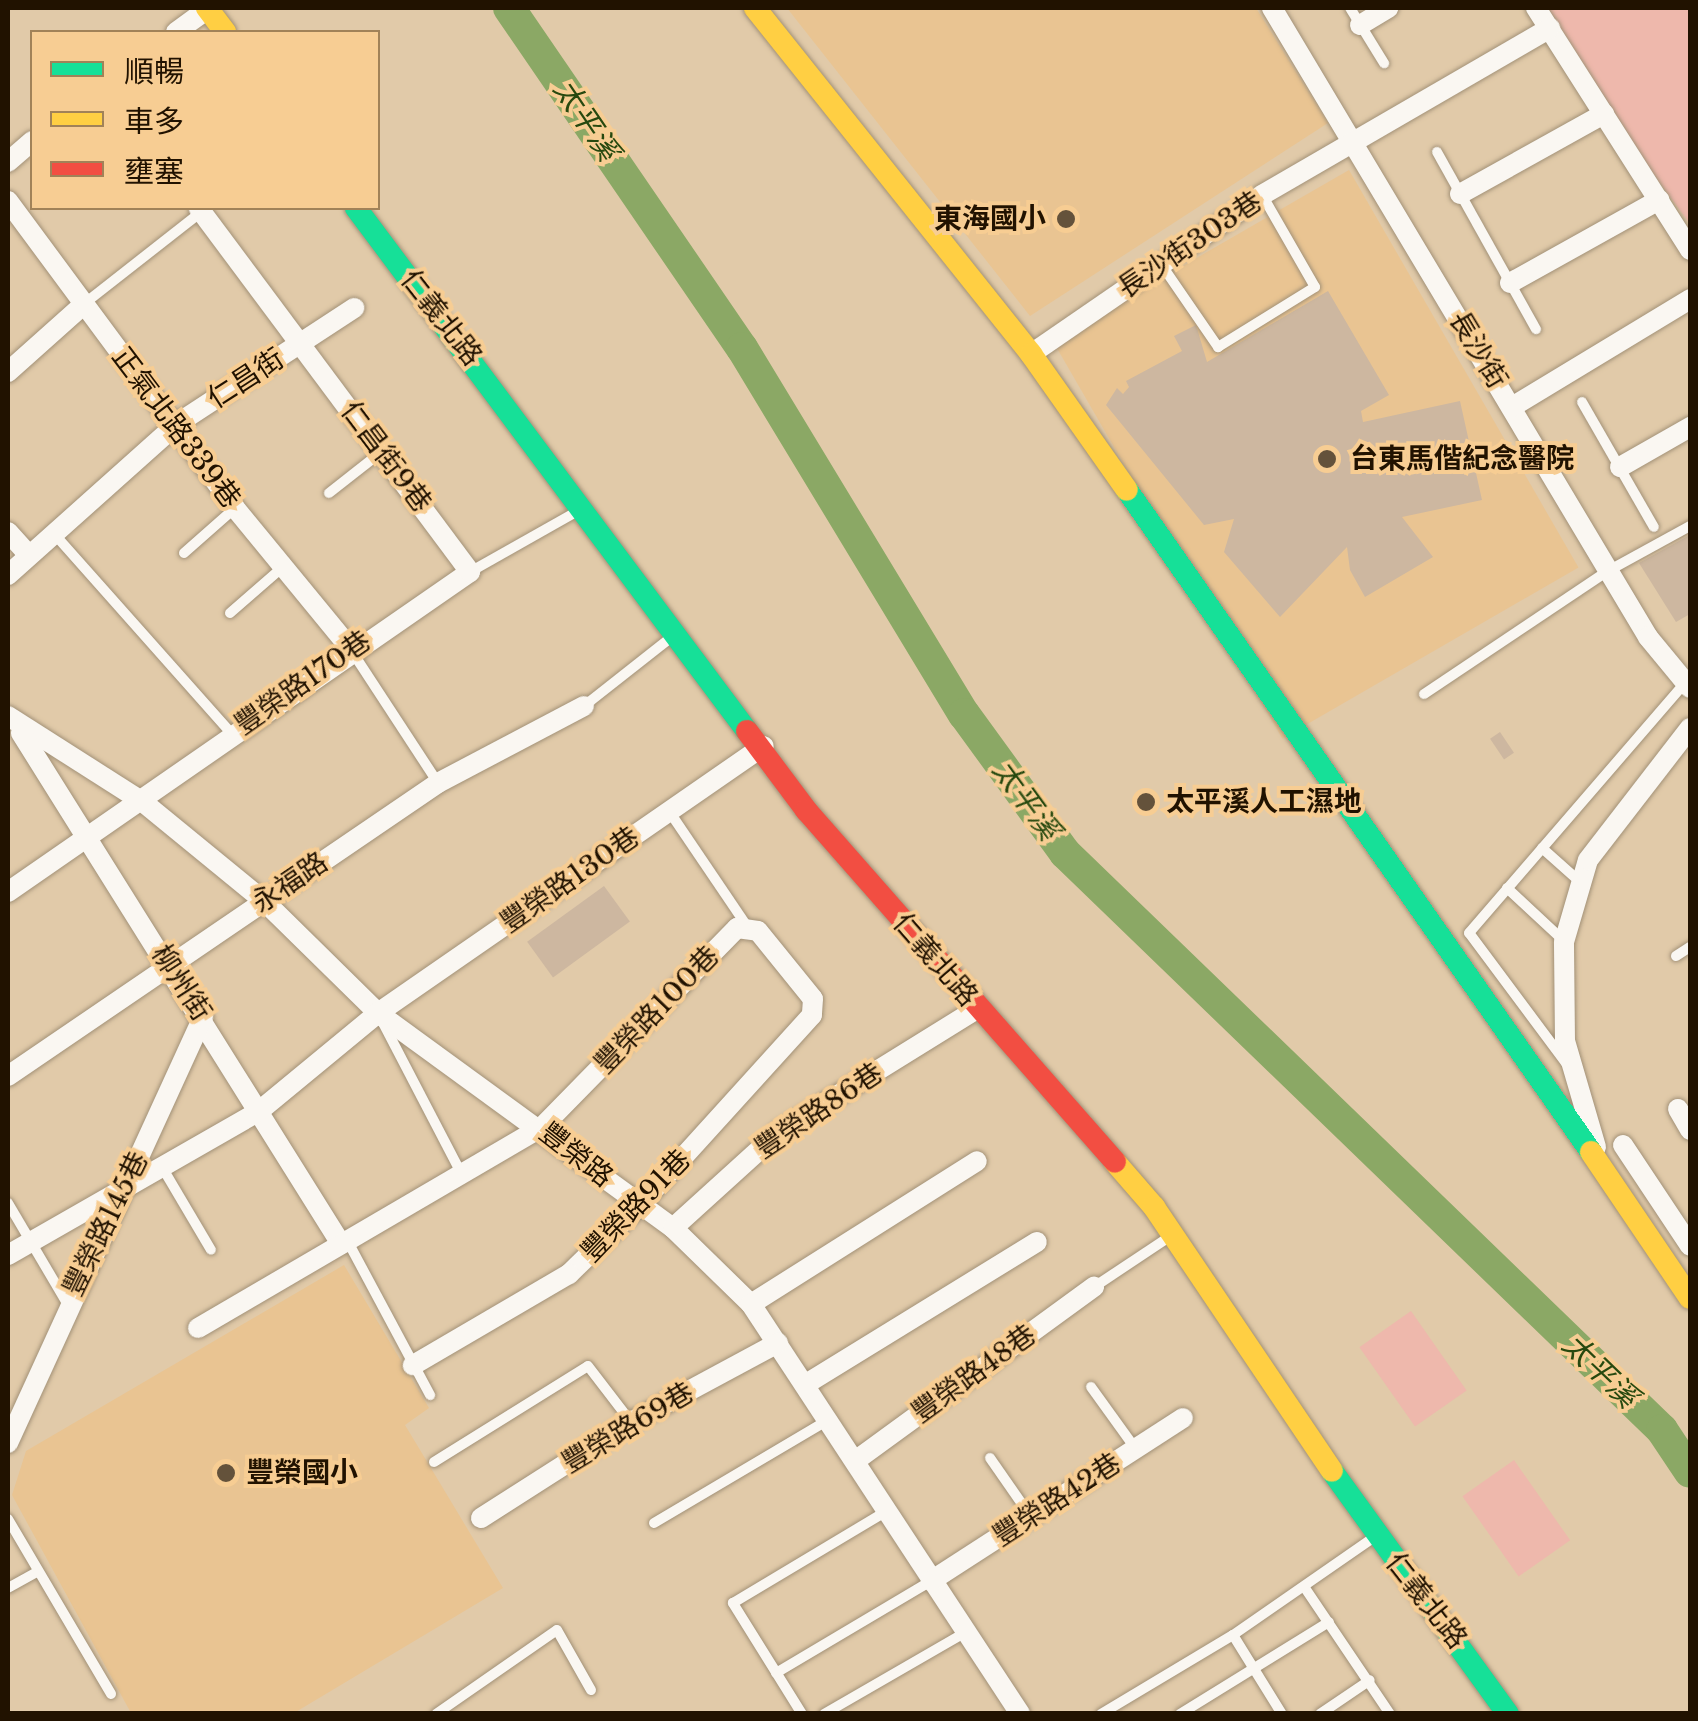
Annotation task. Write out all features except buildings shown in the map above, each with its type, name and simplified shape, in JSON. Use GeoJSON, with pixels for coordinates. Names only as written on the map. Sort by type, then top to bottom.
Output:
{"type":"FeatureCollection","features":[{"type":"Feature","properties":{"kind":"street"},"geometry":{"type":"LineString","coordinates":[[179,30],[207,8],[224,30]]}},
{"type":"Feature","properties":{"kind":"street"},"geometry":{"type":"LineString","coordinates":[[755,8],[1031,354],[1602,1162],[1690,1298]]}},
{"type":"Feature","properties":{"kind":"street","name":"長沙街"},"geometry":{"type":"LineString","coordinates":[[1272,8],[1608,571],[1688,685]]}},
{"type":"Feature","properties":{"kind":"street"},"geometry":{"type":"LineString","coordinates":[[1355,16],[1388,8]]}},
{"type":"Feature","properties":{"kind":"street"},"geometry":{"type":"LineString","coordinates":[[1536,8],[1690,250]]}},
{"type":"Feature","properties":{"kind":"street","name":"長沙街303巷"},"geometry":{"type":"LineString","coordinates":[[1031,354],[1262,195],[1550,28]]}},
{"type":"Feature","properties":{"kind":"street"},"geometry":{"type":"LineString","coordinates":[[1460,194],[1604,114]]}},
{"type":"Feature","properties":{"kind":"street"},"geometry":{"type":"LineString","coordinates":[[8,162],[30,143]]}},
{"type":"Feature","properties":{"kind":"street"},"geometry":{"type":"LineString","coordinates":[[1510,282],[1659,200]]}},
{"type":"Feature","properties":{"kind":"street","name":"正氣北路339巷"},"geometry":{"type":"LineString","coordinates":[[8,201],[83,305],[177,424],[234,508],[350,649]]}},
{"type":"Feature","properties":{"kind":"street","name":"仁昌街9巷"},"geometry":{"type":"LineString","coordinates":[[201,210],[470,572]]}},
{"type":"Feature","properties":{"kind":"street","name":"仁義北路"},"geometry":{"type":"LineString","coordinates":[[358,210],[763,746],[806,810],[977,1010],[1098,1137],[1174,1234],[1376,1536],[1508,1714]]}},
{"type":"Feature","properties":{"kind":"street"},"geometry":{"type":"LineString","coordinates":[[1512,407],[1690,299]]}},
{"type":"Feature","properties":{"kind":"street"},"geometry":{"type":"LineString","coordinates":[[8,372],[83,305]]}},
{"type":"Feature","properties":{"kind":"street","name":"仁昌街"},"geometry":{"type":"LineString","coordinates":[[8,575],[28,554],[57,537],[177,424],[354,308]]}},
{"type":"Feature","properties":{"kind":"street"},"geometry":{"type":"LineString","coordinates":[[1620,467],[1690,427]]}},
{"type":"Feature","properties":{"kind":"street"},"geometry":{"type":"LineString","coordinates":[[8,532],[28,554]]}},
{"type":"Feature","properties":{"kind":"street","name":"豐榮路170巷"},"geometry":{"type":"LineString","coordinates":[[8,892],[143,802],[231,733],[350,649],[470,572]]}},
{"type":"Feature","properties":{"kind":"street","name":"永福路"},"geometry":{"type":"LineString","coordinates":[[8,1076],[438,783],[584,706]]}},
{"type":"Feature","properties":{"kind":"street","name":"豐榮路"},"geometry":{"type":"LineString","coordinates":[[12,721],[143,802],[264,901],[378,1013],[542,1127],[640,1206],[674,1228],[751,1304],[1020,1714]]}},
{"type":"Feature","properties":{"kind":"street","name":"柳州街"},"geometry":{"type":"LineString","coordinates":[[12,721],[92,838],[258,1112],[344,1242]]}},
{"type":"Feature","properties":{"kind":"street"},"geometry":{"type":"LineString","coordinates":[[1602,1162],[1565,1041],[1564,942],[1578,880],[1645,780],[1690,728]]}},
{"type":"Feature","properties":{"kind":"street","name":"豐榮路130巷"},"geometry":{"type":"LineString","coordinates":[[8,1255],[258,1112],[378,1013],[763,746]]}},
{"type":"Feature","properties":{"kind":"street","name":"豐榮路100巷"},"geometry":{"type":"LineString","coordinates":[[198,1328],[460,1171],[542,1127],[746,926],[758,931],[814,1000]]}},
{"type":"Feature","properties":{"kind":"street","name":"豐榮路91巷"},"geometry":{"type":"LineString","coordinates":[[413,1364],[569,1274],[640,1206],[812,1015],[814,1000]]}},
{"type":"Feature","properties":{"kind":"street","name":"豐榮路86巷"},"geometry":{"type":"LineString","coordinates":[[674,1228],[780,1131],[977,1010]]}},
{"type":"Feature","properties":{"kind":"street","name":"豐榮路145巷"},"geometry":{"type":"LineString","coordinates":[[9,1437],[67,1303],[203,1017]]}},
{"type":"Feature","properties":{"kind":"street"},"geometry":{"type":"LineString","coordinates":[[1678,1109],[1690,1130]]}},
{"type":"Feature","properties":{"kind":"street"},"geometry":{"type":"LineString","coordinates":[[1624,1146],[1690,1249],[1668,1264]]}},
{"type":"Feature","properties":{"kind":"street"},"geometry":{"type":"LineString","coordinates":[[751,1304],[977,1161]]}},
{"type":"Feature","properties":{"kind":"street"},"geometry":{"type":"LineString","coordinates":[[806,1384],[1038,1242]]}},
{"type":"Feature","properties":{"kind":"street","name":"豐榮路48巷"},"geometry":{"type":"LineString","coordinates":[[854,1461],[1094,1287]]}},
{"type":"Feature","properties":{"kind":"street","name":"豐榮路69巷"},"geometry":{"type":"LineString","coordinates":[[481,1518],[630,1422],[778,1343]]}},
{"type":"Feature","properties":{"kind":"street","name":"豐榮路42巷"},"geometry":{"type":"LineString","coordinates":[[931,1581],[1184,1418]]}},
{"type":"Feature","properties":{"kind":"lane"},"geometry":{"type":"LineString","coordinates":[[1355,16],[1384,63]]}},
{"type":"Feature","properties":{"kind":"lane"},"geometry":{"type":"LineString","coordinates":[[1437,152],[1536,328]]}},
{"type":"Feature","properties":{"kind":"lane"},"geometry":{"type":"LineString","coordinates":[[1161,263],[1218,347],[1315,287],[1262,195]]}},
{"type":"Feature","properties":{"kind":"lane"},"geometry":{"type":"LineString","coordinates":[[83,305],[199,210]]}},
{"type":"Feature","properties":{"kind":"lane"},"geometry":{"type":"LineString","coordinates":[[1582,402],[1654,528]]}},
{"type":"Feature","properties":{"kind":"lane"},"geometry":{"type":"LineString","coordinates":[[329,493],[380,453]]}},
{"type":"Feature","properties":{"kind":"lane"},"geometry":{"type":"LineString","coordinates":[[184,553],[234,508]]}},
{"type":"Feature","properties":{"kind":"lane"},"geometry":{"type":"LineString","coordinates":[[470,572],[584,508]]}},
{"type":"Feature","properties":{"kind":"lane"},"geometry":{"type":"LineString","coordinates":[[1424,694],[1608,571],[1690,526]]}},
{"type":"Feature","properties":{"kind":"lane"},"geometry":{"type":"LineString","coordinates":[[57,537],[231,733]]}},
{"type":"Feature","properties":{"kind":"lane"},"geometry":{"type":"LineString","coordinates":[[230,614],[283,567]]}},
{"type":"Feature","properties":{"kind":"lane"},"geometry":{"type":"LineString","coordinates":[[584,706],[677,633]]}},
{"type":"Feature","properties":{"kind":"lane"},"geometry":{"type":"LineString","coordinates":[[350,649],[438,783]]}},
{"type":"Feature","properties":{"kind":"lane"},"geometry":{"type":"LineString","coordinates":[[1574,1073],[1469,932],[1688,685]]}},
{"type":"Feature","properties":{"kind":"lane"},"geometry":{"type":"LineString","coordinates":[[670,811],[746,926]]}},
{"type":"Feature","properties":{"kind":"lane"},"geometry":{"type":"LineString","coordinates":[[1542,848],[1578,880]]}},
{"type":"Feature","properties":{"kind":"lane"},"geometry":{"type":"LineString","coordinates":[[1507,888],[1564,942]]}},
{"type":"Feature","properties":{"kind":"lane"},"geometry":{"type":"LineString","coordinates":[[1676,956],[1690,947]]}},
{"type":"Feature","properties":{"kind":"lane"},"geometry":{"type":"LineString","coordinates":[[378,1013],[460,1171]]}},
{"type":"Feature","properties":{"kind":"lane"},"geometry":{"type":"LineString","coordinates":[[162,1167],[211,1250]]}},
{"type":"Feature","properties":{"kind":"lane"},"geometry":{"type":"LineString","coordinates":[[8,1203],[67,1303]]}},
{"type":"Feature","properties":{"kind":"lane"},"geometry":{"type":"LineString","coordinates":[[1094,1287],[1174,1234]]}},
{"type":"Feature","properties":{"kind":"lane"},"geometry":{"type":"LineString","coordinates":[[344,1242],[430,1395]]}},
{"type":"Feature","properties":{"kind":"lane"},"geometry":{"type":"LineString","coordinates":[[434,1462],[588,1366],[630,1422]]}},
{"type":"Feature","properties":{"kind":"lane"},"geometry":{"type":"LineString","coordinates":[[1091,1388],[1136,1449]]}},
{"type":"Feature","properties":{"kind":"lane"},"geometry":{"type":"LineString","coordinates":[[654,1523],[828,1420]]}},
{"type":"Feature","properties":{"kind":"lane"},"geometry":{"type":"LineString","coordinates":[[990,1458],[1031,1517]]}},
{"type":"Feature","properties":{"kind":"lane"},"geometry":{"type":"LineString","coordinates":[[802,1714],[733,1602],[885,1512]]}},
{"type":"Feature","properties":{"kind":"lane"},"geometry":{"type":"LineString","coordinates":[[8,1519],[111,1694]]}},
{"type":"Feature","properties":{"kind":"lane"},"geometry":{"type":"LineString","coordinates":[[1101,1714],[1233,1635],[1376,1536]]}},
{"type":"Feature","properties":{"kind":"lane"},"geometry":{"type":"LineString","coordinates":[[8,1588],[37,1572]]}},
{"type":"Feature","properties":{"kind":"lane"},"geometry":{"type":"LineString","coordinates":[[776,1673],[931,1581]]}},
{"type":"Feature","properties":{"kind":"lane"},"geometry":{"type":"LineString","coordinates":[[1305,1588],[1390,1714]]}},
{"type":"Feature","properties":{"kind":"lane"},"geometry":{"type":"LineString","coordinates":[[1180,1714],[1328,1622]]}},
{"type":"Feature","properties":{"kind":"lane"},"geometry":{"type":"LineString","coordinates":[[435,1712],[558,1630],[591,1690]]}},
{"type":"Feature","properties":{"kind":"lane"},"geometry":{"type":"LineString","coordinates":[[824,1714],[967,1632]]}},
{"type":"Feature","properties":{"kind":"lane"},"geometry":{"type":"LineString","coordinates":[[1233,1635],[1282,1714]]}},
{"type":"Feature","properties":{"kind":"lane"},"geometry":{"type":"LineString","coordinates":[[1320,1714],[1370,1680]]}},
{"type":"Feature","properties":{"kind":"shaded area","name":"東海國小"},"geometry":{"type":"Polygon","coordinates":[[[787,8],[1256,8],[1328,123],[1030,316],[787,8]]]}},
{"type":"Feature","properties":{"kind":"shaded area"},"geometry":{"type":"Polygon","coordinates":[[[1548,8],[1690,8],[1690,224],[1654,175],[1548,8]]]}},
{"type":"Feature","properties":{"kind":"shaded area","name":"台東馬偕紀念醫院"},"geometry":{"type":"Polygon","coordinates":[[[1349,170],[1578,568],[1282,739],[1053,341],[1349,170]]]}},
{"type":"Feature","properties":{"kind":"shaded area","name":"豐榮國小"},"geometry":{"type":"Polygon","coordinates":[[[344,1265],[429,1408],[405,1425],[503,1588],[294,1713],[131,1713],[12,1495],[26,1451],[344,1265]]]}},
{"type":"Feature","properties":{"kind":"shaded area"},"geometry":{"type":"Polygon","coordinates":[[[1411,1311],[1467,1390],[1415,1427],[1359,1347],[1411,1311]]]}},
{"type":"Feature","properties":{"kind":"shaded area"},"geometry":{"type":"Polygon","coordinates":[[[1514,1460],[1570,1540],[1519,1576],[1462,1496],[1514,1460]]]}},
{"type":"Feature","properties":{"kind":"waterway","name":"太平溪"},"geometry":{"type":"LineString","coordinates":[[509,8],[742,348],[964,714],[1065,853],[1662,1430],[1690,1472]]}},
{"type":"Feature","properties":{"kind":"traffic: fast"},"geometry":{"type":"LineString","coordinates":[[357,210],[747,731]]}},
{"type":"Feature","properties":{"kind":"traffic: fast"},"geometry":{"type":"LineString","coordinates":[[1127,490],[1591,1152]]}},
{"type":"Feature","properties":{"kind":"traffic: fast"},"geometry":{"type":"LineString","coordinates":[[1332,1471],[1508,1714]]}},
{"type":"Feature","properties":{"kind":"traffic: slow"},"geometry":{"type":"LineString","coordinates":[[207,8],[224,30]]}},
{"type":"Feature","properties":{"kind":"traffic: slow"},"geometry":{"type":"LineString","coordinates":[[755,8],[1031,354],[1127,490]]}},
{"type":"Feature","properties":{"kind":"traffic: slow"},"geometry":{"type":"LineString","coordinates":[[1591,1152],[1690,1298]]}},
{"type":"Feature","properties":{"kind":"traffic: slow"},"geometry":{"type":"LineString","coordinates":[[1115,1162],[1154,1207],[1332,1471]]}},
{"type":"Feature","properties":{"kind":"traffic: jam"},"geometry":{"type":"LineString","coordinates":[[747,731],[806,810],[1115,1162]]}},
{"type":"Feature","properties":{"kind":"place","name":"東海國小"},"geometry":{"type":"Point","coordinates":[1066,219]}},
{"type":"Feature","properties":{"kind":"place","name":"台東馬偕紀念醫院"},"geometry":{"type":"Point","coordinates":[1327,459]}},
{"type":"Feature","properties":{"kind":"place","name":"太平溪人工濕地"},"geometry":{"type":"Point","coordinates":[1146,802]}},
{"type":"Feature","properties":{"kind":"place","name":"豐榮國小"},"geometry":{"type":"Point","coordinates":[226,1473]}}]}
